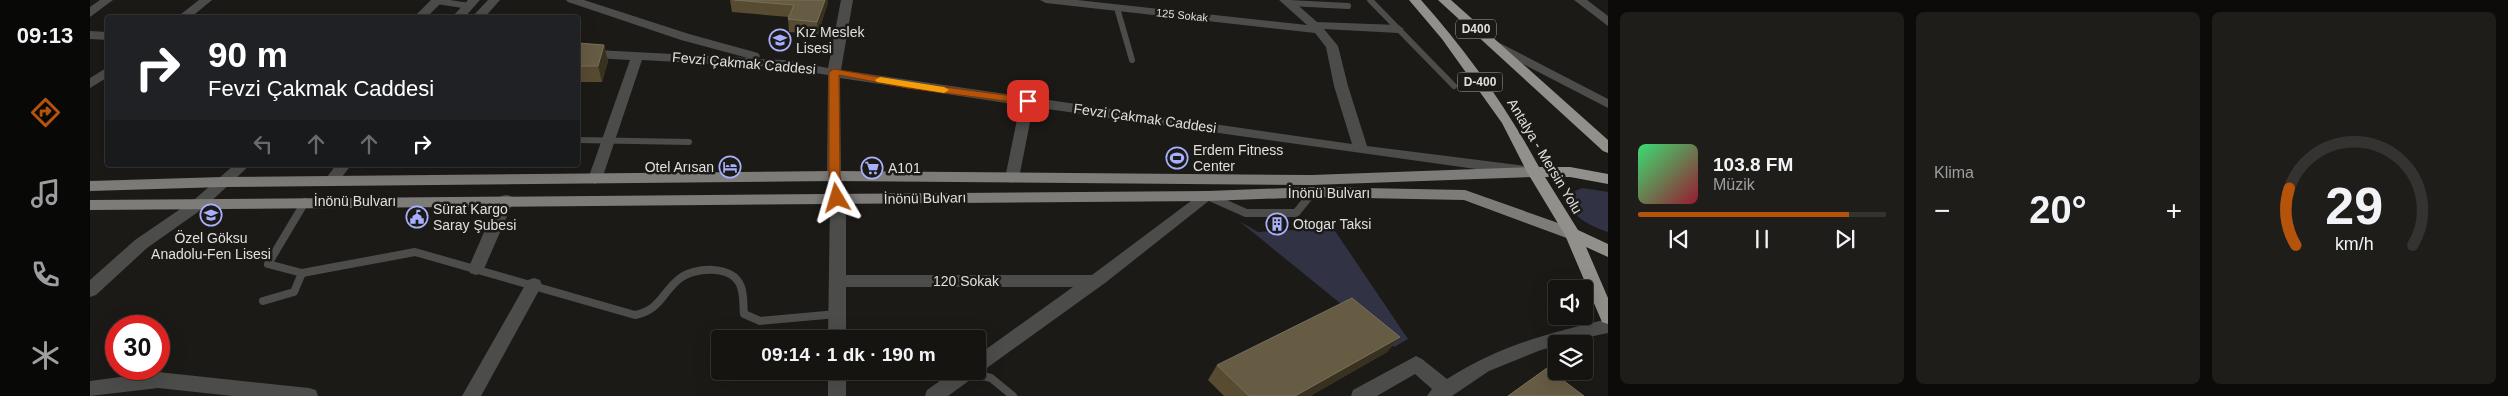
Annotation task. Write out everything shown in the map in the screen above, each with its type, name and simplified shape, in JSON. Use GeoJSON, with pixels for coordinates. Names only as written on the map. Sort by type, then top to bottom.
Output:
{"type":"FeatureCollection","features":[{"type":"Feature","properties":{"kind":"highway","name":"Antalya - Mersin Yolu"},"geometry":{"type":"LineString","coordinates":[[1415,0],[1446,36],[1508,122],[1534,172],[1572,234],[1608,318]]}},
{"type":"Feature","properties":{"kind":"highway","name":"D400"},"geometry":{"type":"LineString","coordinates":[[1444,0],[1508,58]]}},
{"type":"Feature","properties":{"kind":"highway","name":"D-400"},"geometry":{"type":"LineString","coordinates":[[1508,58],[1602,139],[1608,148]]}},
{"type":"Feature","properties":{"kind":"highway"},"geometry":{"type":"LineString","coordinates":[[1534,172],[1570,172],[1608,179]]}},
{"type":"Feature","properties":{"kind":"highway"},"geometry":{"type":"LineString","coordinates":[[1572,234],[1608,251]]}},
{"type":"Feature","properties":{"kind":"main road","name":"İnönü Bulvarı"},"geometry":{"type":"LineString","coordinates":[[90,186],[222,182],[834,176],[1312,180],[1534,172]]}},
{"type":"Feature","properties":{"kind":"main road","name":"İnönü Bulvarı"},"geometry":{"type":"LineString","coordinates":[[90,205],[200,202],[1208,196],[1313,192],[1465,195],[1572,234]]}},
{"type":"Feature","properties":{"kind":"street"},"geometry":{"type":"LineString","coordinates":[[90,13],[107,0]]}},
{"type":"Feature","properties":{"kind":"street"},"geometry":{"type":"LineString","coordinates":[[186,15],[206,0]]}},
{"type":"Feature","properties":{"kind":"street"},"geometry":{"type":"LineString","coordinates":[[480,15],[494,0]]}},
{"type":"Feature","properties":{"kind":"street"},"geometry":{"type":"LineString","coordinates":[[572,0],[685,37],[784,64]]}},
{"type":"Feature","properties":{"kind":"street"},"geometry":{"type":"LineString","coordinates":[[837,330],[837,198],[834,176],[834,72],[847,0]]}},
{"type":"Feature","properties":{"kind":"street","name":"125 Sokak"},"geometry":{"type":"LineString","coordinates":[[1046,0],[1316,27],[1398,29]]}},
{"type":"Feature","properties":{"kind":"street"},"geometry":{"type":"LineString","coordinates":[[1580,0],[1608,22]]}},
{"type":"Feature","properties":{"kind":"street"},"geometry":{"type":"LineString","coordinates":[[422,15],[438,1]]}},
{"type":"Feature","properties":{"kind":"street"},"geometry":{"type":"LineString","coordinates":[[1287,2],[1316,27],[1332,46],[1341,86],[1361,150]]}},
{"type":"Feature","properties":{"kind":"street"},"geometry":{"type":"LineString","coordinates":[[460,15],[472,3]]}},
{"type":"Feature","properties":{"kind":"street"},"geometry":{"type":"LineString","coordinates":[[90,35],[105,36]]}},
{"type":"Feature","properties":{"kind":"street"},"geometry":{"type":"LineString","coordinates":[[668,57],[688,47],[685,37]]}},
{"type":"Feature","properties":{"kind":"street"},"geometry":{"type":"LineString","coordinates":[[1491,42],[1608,104]]}},
{"type":"Feature","properties":{"kind":"street","name":"Fevzi Çakmak Caddesi"},"geometry":{"type":"LineString","coordinates":[[580,53],[784,64],[907,85],[1361,150],[1534,172]]}},
{"type":"Feature","properties":{"kind":"street"},"geometry":{"type":"LineString","coordinates":[[595,178],[637,56]]}},
{"type":"Feature","properties":{"kind":"street"},"geometry":{"type":"LineString","coordinates":[[90,84],[105,74]]}},
{"type":"Feature","properties":{"kind":"street"},"geometry":{"type":"LineString","coordinates":[[1012,178],[1028,101]]}},
{"type":"Feature","properties":{"kind":"street"},"geometry":{"type":"LineString","coordinates":[[90,290],[141,244],[200,202],[241,167]]}},
{"type":"Feature","properties":{"kind":"street"},"geometry":{"type":"LineString","coordinates":[[331,181],[342,167]]}},
{"type":"Feature","properties":{"kind":"street"},"geometry":{"type":"LineString","coordinates":[[986,359],[1094,282],[1208,196]]}},
{"type":"Feature","properties":{"kind":"street"},"geometry":{"type":"LineString","coordinates":[[476,269],[506,200]]}},
{"type":"Feature","properties":{"kind":"street","name":"120 Sokak"},"geometry":{"type":"LineString","coordinates":[[837,281],[1094,282]]}},
{"type":"Feature","properties":{"kind":"street"},"geometry":{"type":"LineString","coordinates":[[471,396],[534,285]]}},
{"type":"Feature","properties":{"kind":"street"},"geometry":{"type":"LineString","coordinates":[[1360,396],[1416,364],[1441,393],[1483,366],[1538,343],[1608,326]]}},
{"type":"Feature","properties":{"kind":"street"},"geometry":{"type":"LineString","coordinates":[[90,389],[158,380],[212,390],[309,396]]}},
{"type":"Feature","properties":{"kind":"street"},"geometry":{"type":"LineString","coordinates":[[837,380],[837,396]]}},
{"type":"Feature","properties":{"kind":"street"},"geometry":{"type":"LineString","coordinates":[[934,396],[957,380]]}},
{"type":"Feature","properties":{"kind":"lane"},"geometry":{"type":"LineString","coordinates":[[1370,0],[1454,86]]}},
{"type":"Feature","properties":{"kind":"lane"},"geometry":{"type":"LineString","coordinates":[[438,1],[472,3]]}},
{"type":"Feature","properties":{"kind":"lane"},"geometry":{"type":"LineString","coordinates":[[1287,2],[1348,6]]}},
{"type":"Feature","properties":{"kind":"lane"},"geometry":{"type":"LineString","coordinates":[[1117,8],[1132,60]]}},
{"type":"Feature","properties":{"kind":"lane"},"geometry":{"type":"LineString","coordinates":[[580,140],[689,142]]}},
{"type":"Feature","properties":{"kind":"lane"},"geometry":{"type":"LineString","coordinates":[[305,202],[268,264],[302,273],[415,252],[635,315],[649,312],[680,278],[703,269],[715,269],[735,278],[741,286],[744,314],[760,321],[837,314]]}},
{"type":"Feature","properties":{"kind":"lane"},"geometry":{"type":"LineString","coordinates":[[264,301],[294,292],[302,273]]}},
{"type":"Feature","properties":{"kind":"lane"},"geometry":{"type":"LineString","coordinates":[[986,376],[992,378],[1013,396]]}},
{"type":"Feature","properties":{"kind":"shaded area"},"geometry":{"type":"Polygon","coordinates":[[[1582,188],[1608,192],[1608,232],[1587,223],[1571,208],[1569,194],[1582,188]]]}},
{"type":"Feature","properties":{"kind":"shaded area"},"geometry":{"type":"Polygon","coordinates":[[[1239,221],[1258,232],[1333,228],[1408,339],[1394,347],[1239,221]]]}},
{"type":"Feature","properties":{"kind":"building"},"geometry":{"type":"Polygon","coordinates":[[[734,0],[825,0],[817,22],[788,19],[794,5],[734,0]]]}},
{"type":"Feature","properties":{"kind":"building"},"geometry":{"type":"Polygon","coordinates":[[[580,43],[604,45],[598,66],[580,66],[580,43]]]}},
{"type":"Feature","properties":{"kind":"building"},"geometry":{"type":"Polygon","coordinates":[[[1352,298],[1400,337],[1295,396],[1249,396],[1217,365],[1352,298]]]}},
{"type":"Feature","properties":{"kind":"building"},"geometry":{"type":"Polygon","coordinates":[[[1547,368],[1548,380],[1563,380],[1584,396],[1508,396],[1547,368]]]}},
{"type":"Feature","properties":{"kind":"slow traffic"},"geometry":{"type":"LineString","coordinates":[[880,80],[944,90]]}},
{"type":"Feature","properties":{"kind":"place","name":"Kız Meslek Lisesi"},"geometry":{"type":"Point","coordinates":[780,40]}},
{"type":"Feature","properties":{"kind":"place","name":"Erdem Fitness Center"},"geometry":{"type":"Point","coordinates":[1177,158]}},
{"type":"Feature","properties":{"kind":"place","name":"Otel Arısan"},"geometry":{"type":"Point","coordinates":[730,167]}},
{"type":"Feature","properties":{"kind":"place","name":"A101"},"geometry":{"type":"Point","coordinates":[872,168]}},
{"type":"Feature","properties":{"kind":"place","name":"Özel Göksu Anadolu-Fen Lisesi"},"geometry":{"type":"Point","coordinates":[211,215]}},
{"type":"Feature","properties":{"kind":"place","name":"Sürat Kargo Saray Şubesi"},"geometry":{"type":"Point","coordinates":[417,217]}},
{"type":"Feature","properties":{"kind":"place","name":"Otogar Taksi"},"geometry":{"type":"Point","coordinates":[1277,224]}},
{"type":"Feature","properties":{"kind":"route"},"geometry":{"type":"LineString","coordinates":[[837,198],[834,176],[834,72],[907,85],[1028,101]]}}]}
